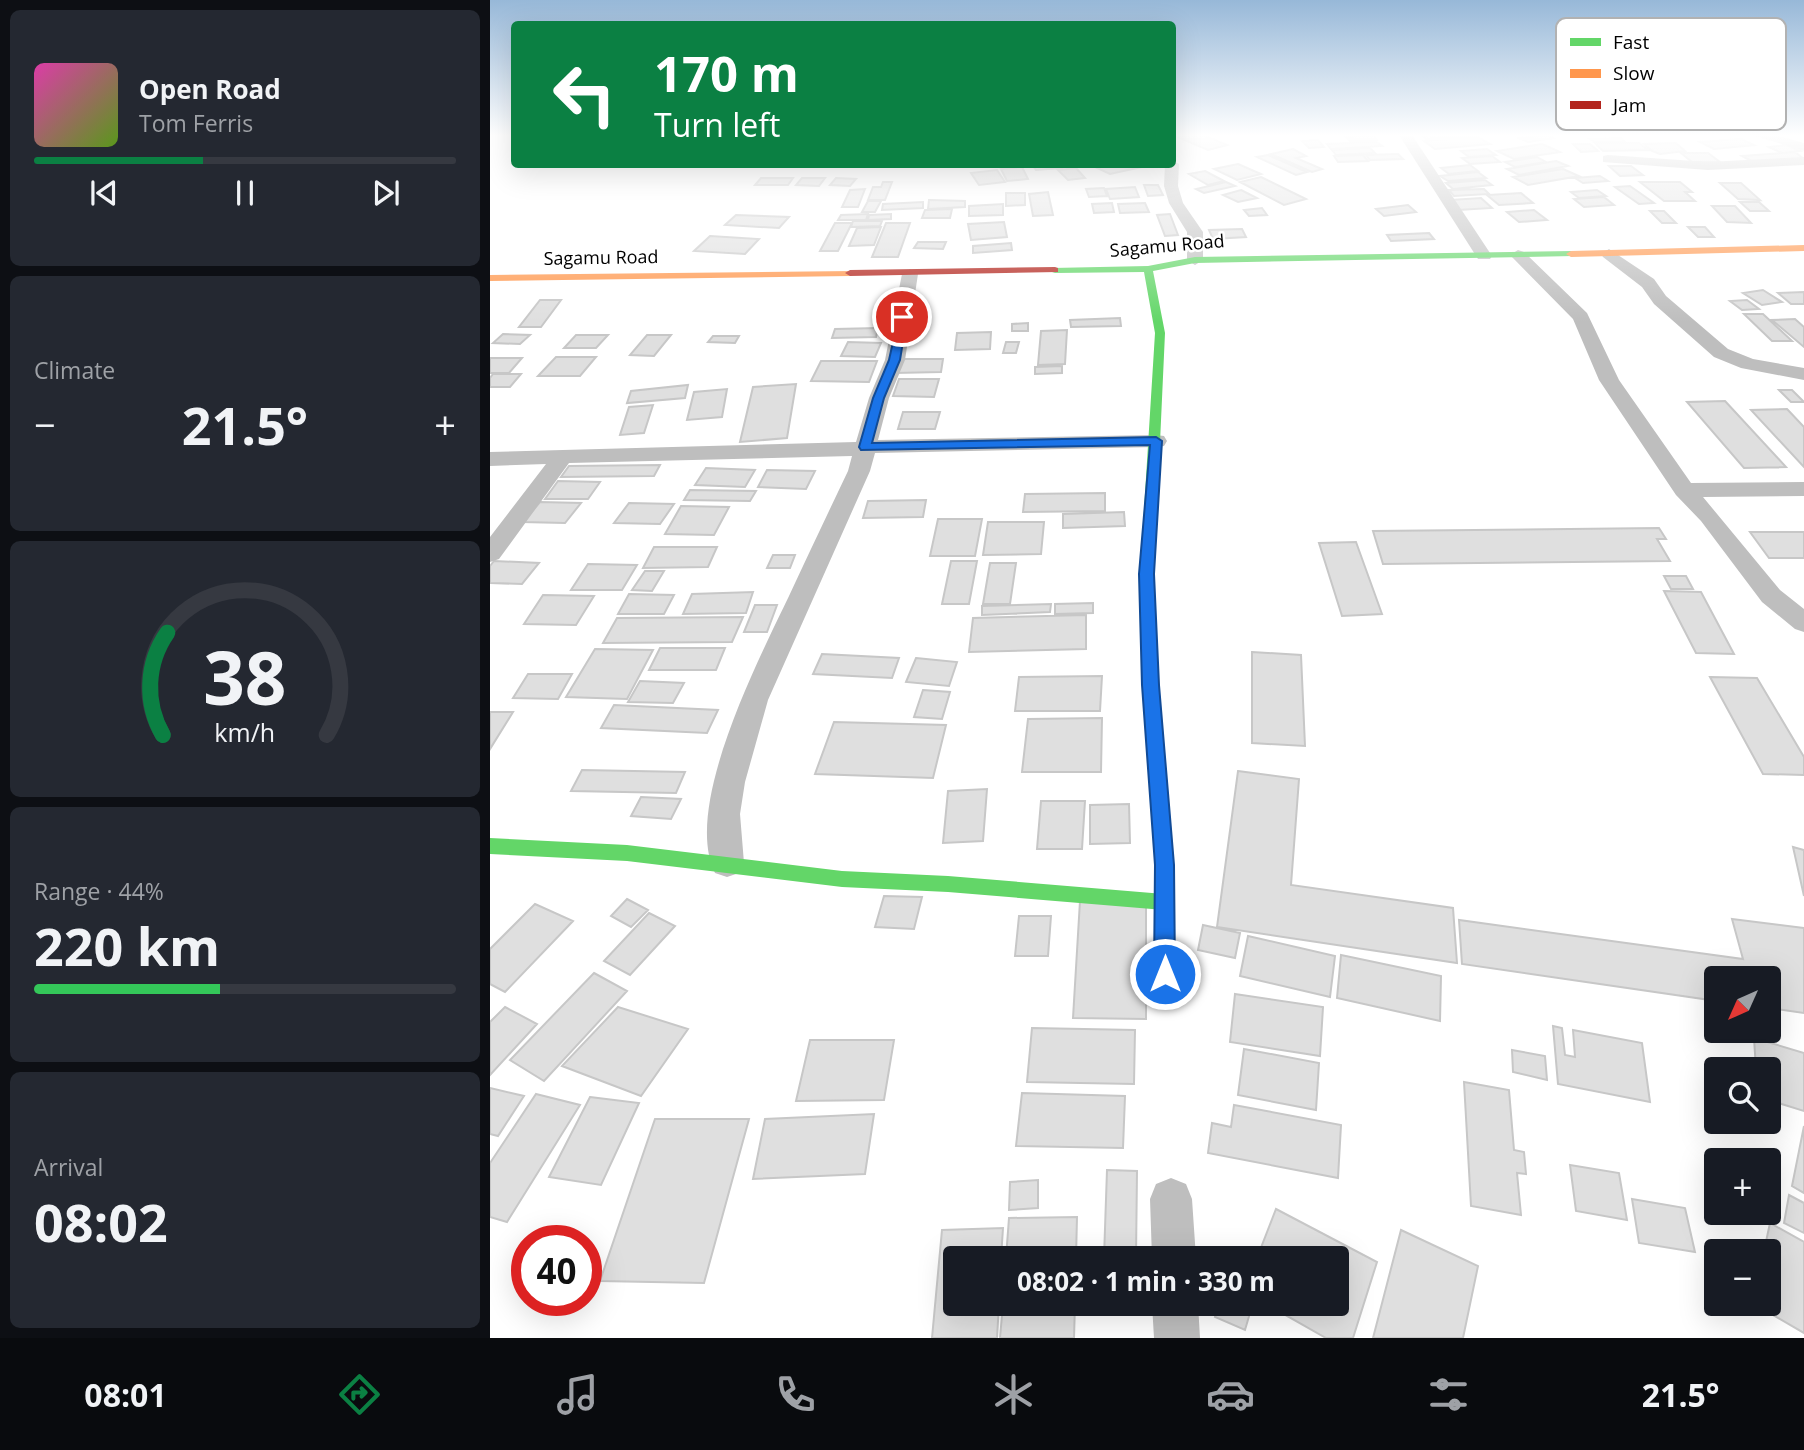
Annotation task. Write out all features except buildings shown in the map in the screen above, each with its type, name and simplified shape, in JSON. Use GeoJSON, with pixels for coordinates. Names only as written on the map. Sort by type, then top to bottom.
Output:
{"type":"FeatureCollection","features":[{"type":"Feature","properties":{"kind":"main road","name":"Sagamu Road"},"geometry":{"type":"LineString","coordinates":[[490,278],[1148,269],[1195,260],[1609,254],[1804,248]]}},
{"type":"Feature","properties":{"kind":"main road"},"geometry":{"type":"LineString","coordinates":[[1148,269],[1160,333],[1156,441],[1146,574],[1164,902],[1165,974]]}},
{"type":"Feature","properties":{"kind":"main road"},"geometry":{"type":"LineString","coordinates":[[490,846],[727,863],[842,879],[948,884],[1164,902]]}},
{"type":"Feature","properties":{"kind":"street"},"geometry":{"type":"LineString","coordinates":[[1174,197],[1195,232],[1195,260]]}},
{"type":"Feature","properties":{"kind":"street"},"geometry":{"type":"LineString","coordinates":[[1444,197],[1484,256]]}},
{"type":"Feature","properties":{"kind":"street"},"geometry":{"type":"LineString","coordinates":[[1609,254],[1648,283],[1660,300],[1721,353],[1748,364],[1804,373]]}},
{"type":"Feature","properties":{"kind":"street"},"geometry":{"type":"LineString","coordinates":[[1518,255],[1581,317],[1609,380],[1684,490],[1709,516],[1771,596],[1804,622]]}},
{"type":"Feature","properties":{"kind":"street"},"geometry":{"type":"LineString","coordinates":[[727,863],[724,814],[729,782],[754,699],[859,471],[879,398],[895,360],[910,274]]}},
{"type":"Feature","properties":{"kind":"street"},"geometry":{"type":"LineString","coordinates":[[490,459],[705,451],[850,450],[865,447],[1156,441]]}},
{"type":"Feature","properties":{"kind":"street"},"geometry":{"type":"LineString","coordinates":[[490,554],[563,456]]}},
{"type":"Feature","properties":{"kind":"street"},"geometry":{"type":"LineString","coordinates":[[1684,490],[1804,489]]}},
{"type":"Feature","properties":{"kind":"street"},"geometry":{"type":"LineString","coordinates":[[1171,1199],[1173,1246]]}},
{"type":"Feature","properties":{"kind":"street"},"geometry":{"type":"LineString","coordinates":[[1176,1316],[1177,1338]]}},
{"type":"Feature","properties":{"kind":"traffic: fast"},"geometry":{"type":"LineString","coordinates":[[1055,270],[1148,269],[1195,260],[1571,254]]}},
{"type":"Feature","properties":{"kind":"traffic: fast"},"geometry":{"type":"LineString","coordinates":[[1148,269],[1160,333],[1147,574],[1150,688]]}},
{"type":"Feature","properties":{"kind":"traffic: fast"},"geometry":{"type":"LineString","coordinates":[[490,846],[627,853],[842,879],[948,884],[1164,902]]}},
{"type":"Feature","properties":{"kind":"traffic: slow"},"geometry":{"type":"LineString","coordinates":[[1571,254],[1804,248]]}},
{"type":"Feature","properties":{"kind":"traffic: slow"},"geometry":{"type":"LineString","coordinates":[[490,278],[850,273]]}},
{"type":"Feature","properties":{"kind":"traffic: slow"},"geometry":{"type":"LineString","coordinates":[[1150,688],[1164,865],[1165,974]]}},
{"type":"Feature","properties":{"kind":"traffic: jam"},"geometry":{"type":"LineString","coordinates":[[850,273],[1055,270]]}},
{"type":"Feature","properties":{"kind":"route"},"geometry":{"type":"LineString","coordinates":[[902,317],[895,360],[879,398],[865,447],[1156,441],[1146,574],[1150,685],[1164,865],[1165,974]]}}]}
